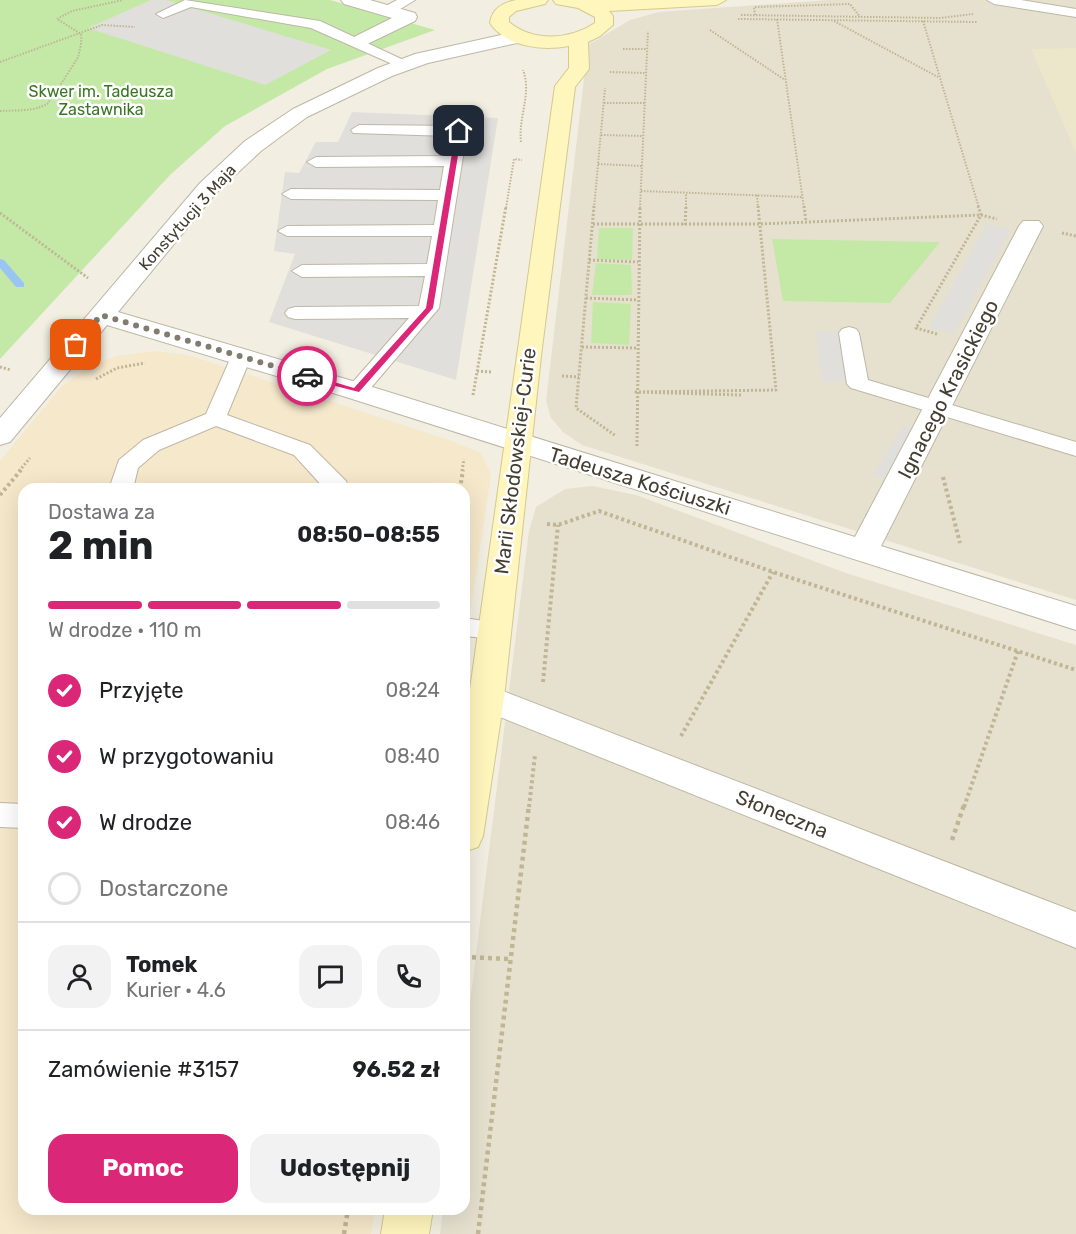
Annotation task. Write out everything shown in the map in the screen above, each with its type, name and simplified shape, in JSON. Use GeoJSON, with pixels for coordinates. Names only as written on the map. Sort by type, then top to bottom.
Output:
{"type":"FeatureCollection","features":[{"type":"Feature","properties":{"kind":"street"},"geometry":{"type":"LineString","coordinates":[[350,0],[387,10],[408,8]]}},
{"type":"Feature","properties":{"kind":"street"},"geometry":{"type":"LineString","coordinates":[[562,0],[597,11],[717,0]]}},
{"type":"Feature","properties":{"kind":"street"},"geometry":{"type":"LineString","coordinates":[[530,1],[510,7],[500,15],[499,23],[506,31],[519,37],[547,42],[578,39],[595,33],[604,25],[597,11]]}},
{"type":"Feature","properties":{"kind":"street"},"geometry":{"type":"LineString","coordinates":[[359,42],[408,8]]}},
{"type":"Feature","properties":{"kind":"street","name":"Konstytucji 3 Maja"},"geometry":{"type":"LineString","coordinates":[[0,436],[208,188],[253,146],[300,113],[352,86],[499,23]]}},
{"type":"Feature","properties":{"kind":"street","name":"Konstytucji 3 Maja"},"geometry":{"type":"LineString","coordinates":[[413,61],[519,37]]}},
{"type":"Feature","properties":{"kind":"street","name":"Marii Skłodowskiej-Curie"},"geometry":{"type":"LineString","coordinates":[[559,73],[579,69],[578,39]]}},
{"type":"Feature","properties":{"kind":"street","name":"Marii Skłodowskiej-Curie"},"geometry":{"type":"LineString","coordinates":[[470,799],[487,698],[479,629],[517,443],[559,73],[547,42]]}},
{"type":"Feature","properties":{"kind":"street","name":"Ignacego Krasickiego"},"geometry":{"type":"LineString","coordinates":[[863,551],[1031,226]]}},
{"type":"Feature","properties":{"kind":"street","name":"Tadeusza Kościuszki"},"geometry":{"type":"LineString","coordinates":[[101,315],[356,391],[1076,618]]}},
{"type":"Feature","properties":{"kind":"street","name":"Słoneczna"},"geometry":{"type":"LineString","coordinates":[[487,698],[1076,930]]}},
{"type":"Feature","properties":{"kind":"street"},"geometry":{"type":"LineString","coordinates":[[405,1234],[408,1215]]}},
{"type":"Feature","properties":{"kind":"lane"},"geometry":{"type":"LineString","coordinates":[[999,1],[1073,9]]}},
{"type":"Feature","properties":{"kind":"lane"},"geometry":{"type":"LineString","coordinates":[[163,14],[190,3],[315,24],[413,61]]}},
{"type":"Feature","properties":{"kind":"lane"},"geometry":{"type":"LineString","coordinates":[[356,391],[429,308],[459,131],[359,130]]}},
{"type":"Feature","properties":{"kind":"lane"},"geometry":{"type":"LineString","coordinates":[[315,162],[454,161]]}},
{"type":"Feature","properties":{"kind":"lane"},"geometry":{"type":"LineString","coordinates":[[291,194],[448,195]]}},
{"type":"Feature","properties":{"kind":"lane"},"geometry":{"type":"LineString","coordinates":[[287,231],[442,230]]}},
{"type":"Feature","properties":{"kind":"lane"},"geometry":{"type":"LineString","coordinates":[[302,271],[436,270]]}},
{"type":"Feature","properties":{"kind":"lane"},"geometry":{"type":"LineString","coordinates":[[296,313],[426,312]]}},
{"type":"Feature","properties":{"kind":"lane"},"geometry":{"type":"LineString","coordinates":[[849,333],[858,384],[937,410],[1076,449]]}},
{"type":"Feature","properties":{"kind":"lane"},"geometry":{"type":"LineString","coordinates":[[215,418],[241,357]]}},
{"type":"Feature","properties":{"kind":"lane"},"geometry":{"type":"LineString","coordinates":[[122,483],[127,465],[151,445],[215,418],[302,450],[335,483]]}},
{"type":"Feature","properties":{"kind":"lane"},"geometry":{"type":"LineString","coordinates":[[0,815],[18,816]]}},
{"type":"Feature","properties":{"kind":"path"},"geometry":{"type":"LineString","coordinates":[[0,111],[34,110],[48,104],[54,98],[65,74],[77,60],[82,40],[81,34],[57,19],[64,12],[114,4],[123,0]]}},
{"type":"Feature","properties":{"kind":"path"},"geometry":{"type":"LineString","coordinates":[[734,17],[989,20],[998,15],[999,1]]}},
{"type":"Feature","properties":{"kind":"path"},"geometry":{"type":"LineString","coordinates":[[756,17],[754,7],[850,4],[861,19]]}},
{"type":"Feature","properties":{"kind":"path"},"geometry":{"type":"LineString","coordinates":[[795,7],[800,18]]}},
{"type":"Feature","properties":{"kind":"path"},"geometry":{"type":"LineString","coordinates":[[756,17],[834,20],[955,18],[979,12]]}},
{"type":"Feature","properties":{"kind":"path"},"geometry":{"type":"LineString","coordinates":[[777,19],[806,222]]}},
{"type":"Feature","properties":{"kind":"path"},"geometry":{"type":"LineString","coordinates":[[834,20],[836,24],[939,77]]}},
{"type":"Feature","properties":{"kind":"path"},"geometry":{"type":"LineString","coordinates":[[923,21],[981,215],[916,328],[971,344]]}},
{"type":"Feature","properties":{"kind":"path"},"geometry":{"type":"LineString","coordinates":[[701,24],[785,80]]}},
{"type":"Feature","properties":{"kind":"path"},"geometry":{"type":"LineString","coordinates":[[0,62],[102,25],[135,27]]}},
{"type":"Feature","properties":{"kind":"path"},"geometry":{"type":"LineString","coordinates":[[629,444],[638,450],[636,392],[638,262],[648,25]]}},
{"type":"Feature","properties":{"kind":"path"},"geometry":{"type":"LineString","coordinates":[[619,49],[647,49]]}},
{"type":"Feature","properties":{"kind":"path"},"geometry":{"type":"LineString","coordinates":[[606,69],[606,72],[645,73]]}},
{"type":"Feature","properties":{"kind":"path"},"geometry":{"type":"LineString","coordinates":[[605,82],[576,408],[620,438]]}},
{"type":"Feature","properties":{"kind":"path"},"geometry":{"type":"LineString","coordinates":[[604,103],[645,104]]}},
{"type":"Feature","properties":{"kind":"path"},"geometry":{"type":"LineString","coordinates":[[602,135],[643,136]]}},
{"type":"Feature","properties":{"kind":"path"},"geometry":{"type":"LineString","coordinates":[[598,164],[642,165]]}},
{"type":"Feature","properties":{"kind":"path"},"geometry":{"type":"LineString","coordinates":[[641,191],[802,197]]}},
{"type":"Feature","properties":{"kind":"path"},"geometry":{"type":"LineString","coordinates":[[685,225],[686,193]]}},
{"type":"Feature","properties":{"kind":"path"},"geometry":{"type":"LineString","coordinates":[[636,392],[776,390],[757,195]]}},
{"type":"Feature","properties":{"kind":"path"},"geometry":{"type":"LineString","coordinates":[[0,213],[78,273],[90,279]]}},
{"type":"Feature","properties":{"kind":"path"},"geometry":{"type":"LineString","coordinates":[[593,224],[759,224],[981,215],[1076,236]]}},
{"type":"Feature","properties":{"kind":"path"},"geometry":{"type":"LineString","coordinates":[[468,427],[502,231]]}},
{"type":"Feature","properties":{"kind":"path"},"geometry":{"type":"LineString","coordinates":[[589,260],[638,262]]}},
{"type":"Feature","properties":{"kind":"path"},"geometry":{"type":"LineString","coordinates":[[586,298],[638,300]]}},
{"type":"Feature","properties":{"kind":"path"},"geometry":{"type":"LineString","coordinates":[[582,347],[637,348]]}},
{"type":"Feature","properties":{"kind":"path"},"geometry":{"type":"LineString","coordinates":[[636,392],[741,395]]}},
{"type":"Feature","properties":{"kind":"path"},"geometry":{"type":"LineString","coordinates":[[461,483],[464,458]]}},
{"type":"Feature","properties":{"kind":"path"},"geometry":{"type":"LineString","coordinates":[[941,469],[960,543]]}},
{"type":"Feature","properties":{"kind":"path"},"geometry":{"type":"LineString","coordinates":[[478,1234],[540,718],[558,525],[599,511],[773,572],[1076,670]]}},
{"type":"Feature","properties":{"kind":"path"},"geometry":{"type":"LineString","coordinates":[[677,743],[773,572]]}},
{"type":"Feature","properties":{"kind":"path"},"geometry":{"type":"LineString","coordinates":[[950,848],[1018,651]]}},
{"type":"Feature","properties":{"kind":"path"},"geometry":{"type":"LineString","coordinates":[[470,957],[510,959]]}},
{"type":"Feature","properties":{"kind":"path"},"geometry":{"type":"LineString","coordinates":[[344,1234],[347,1215]]}},
{"type":"Feature","properties":{"kind":"shaded area"},"geometry":{"type":"Polygon","coordinates":[[[151,0],[166,0],[331,50],[265,85],[88,28],[151,0]]]}},
{"type":"Feature","properties":{"kind":"shaded area"},"geometry":{"type":"Polygon","coordinates":[[[828,0],[1076,0],[1076,600],[582,445],[563,432],[551,418],[546,401],[588,45],[630,20],[659,12],[828,0]]]}},
{"type":"Feature","properties":{"kind":"shaded area"},"geometry":{"type":"Polygon","coordinates":[[[1076,48],[1076,153],[1031,49],[1076,48]]]}},
{"type":"Feature","properties":{"kind":"shaded area"},"geometry":{"type":"Polygon","coordinates":[[[352,112],[498,118],[456,380],[269,322],[295,254],[274,251],[285,172],[299,173],[316,142],[338,142],[352,112]]]}},
{"type":"Feature","properties":{"kind":"shaded area"},"geometry":{"type":"Polygon","coordinates":[[[987,224],[1011,229],[954,334],[929,328],[987,224]]]}},
{"type":"Feature","properties":{"kind":"shaded area"},"geometry":{"type":"Polygon","coordinates":[[[816,331],[840,332],[847,382],[822,381],[816,331]]]}},
{"type":"Feature","properties":{"kind":"shaded area"},"geometry":{"type":"Polygon","coordinates":[[[154,351],[188,355],[446,439],[481,453],[491,474],[470,613],[470,483],[18,483],[18,1215],[374,1215],[371,1234],[0,1234],[0,461],[61,387],[88,367],[117,356],[154,351]]]}},
{"type":"Feature","properties":{"kind":"shaded area"},"geometry":{"type":"Polygon","coordinates":[[[903,426],[918,430],[889,480],[873,475],[903,426]]]}},
{"type":"Feature","properties":{"kind":"shaded area"},"geometry":{"type":"Polygon","coordinates":[[[592,486],[636,495],[846,573],[1076,645],[1076,1234],[440,1234],[442,1215],[470,1215],[470,1002],[529,531],[536,507],[565,489],[592,486]]]}},
{"type":"Feature","properties":{"kind":"green space","name":"Skwer im. Tadeusza Zastawnika"},"geometry":{"type":"Polygon","coordinates":[[[0,0],[330,0],[435,30],[327,69],[225,126],[170,175],[0,359],[0,0]]]}},
{"type":"Feature","properties":{"kind":"green space"},"geometry":{"type":"Polygon","coordinates":[[[599,228],[633,228],[632,260],[597,259],[599,228]]]}},
{"type":"Feature","properties":{"kind":"green space"},"geometry":{"type":"Polygon","coordinates":[[[772,239],[940,242],[890,303],[783,301],[772,239]]]}},
{"type":"Feature","properties":{"kind":"green space"},"geometry":{"type":"Polygon","coordinates":[[[596,263],[631,265],[632,295],[592,295],[596,263]]]}},
{"type":"Feature","properties":{"kind":"green space"},"geometry":{"type":"Polygon","coordinates":[[[593,302],[631,304],[629,345],[591,343],[593,302]]]}},
{"type":"Feature","properties":{"kind":"waterway"},"geometry":{"type":"LineString","coordinates":[[0,262],[20,285]]}},
{"type":"Feature","properties":{"kind":"way so far"},"geometry":{"type":"LineString","coordinates":[[76,345],[101,315],[307,376]]}},
{"type":"Feature","properties":{"kind":"route"},"geometry":{"type":"LineString","coordinates":[[307,376],[356,391],[429,308],[459,131]]}}]}
